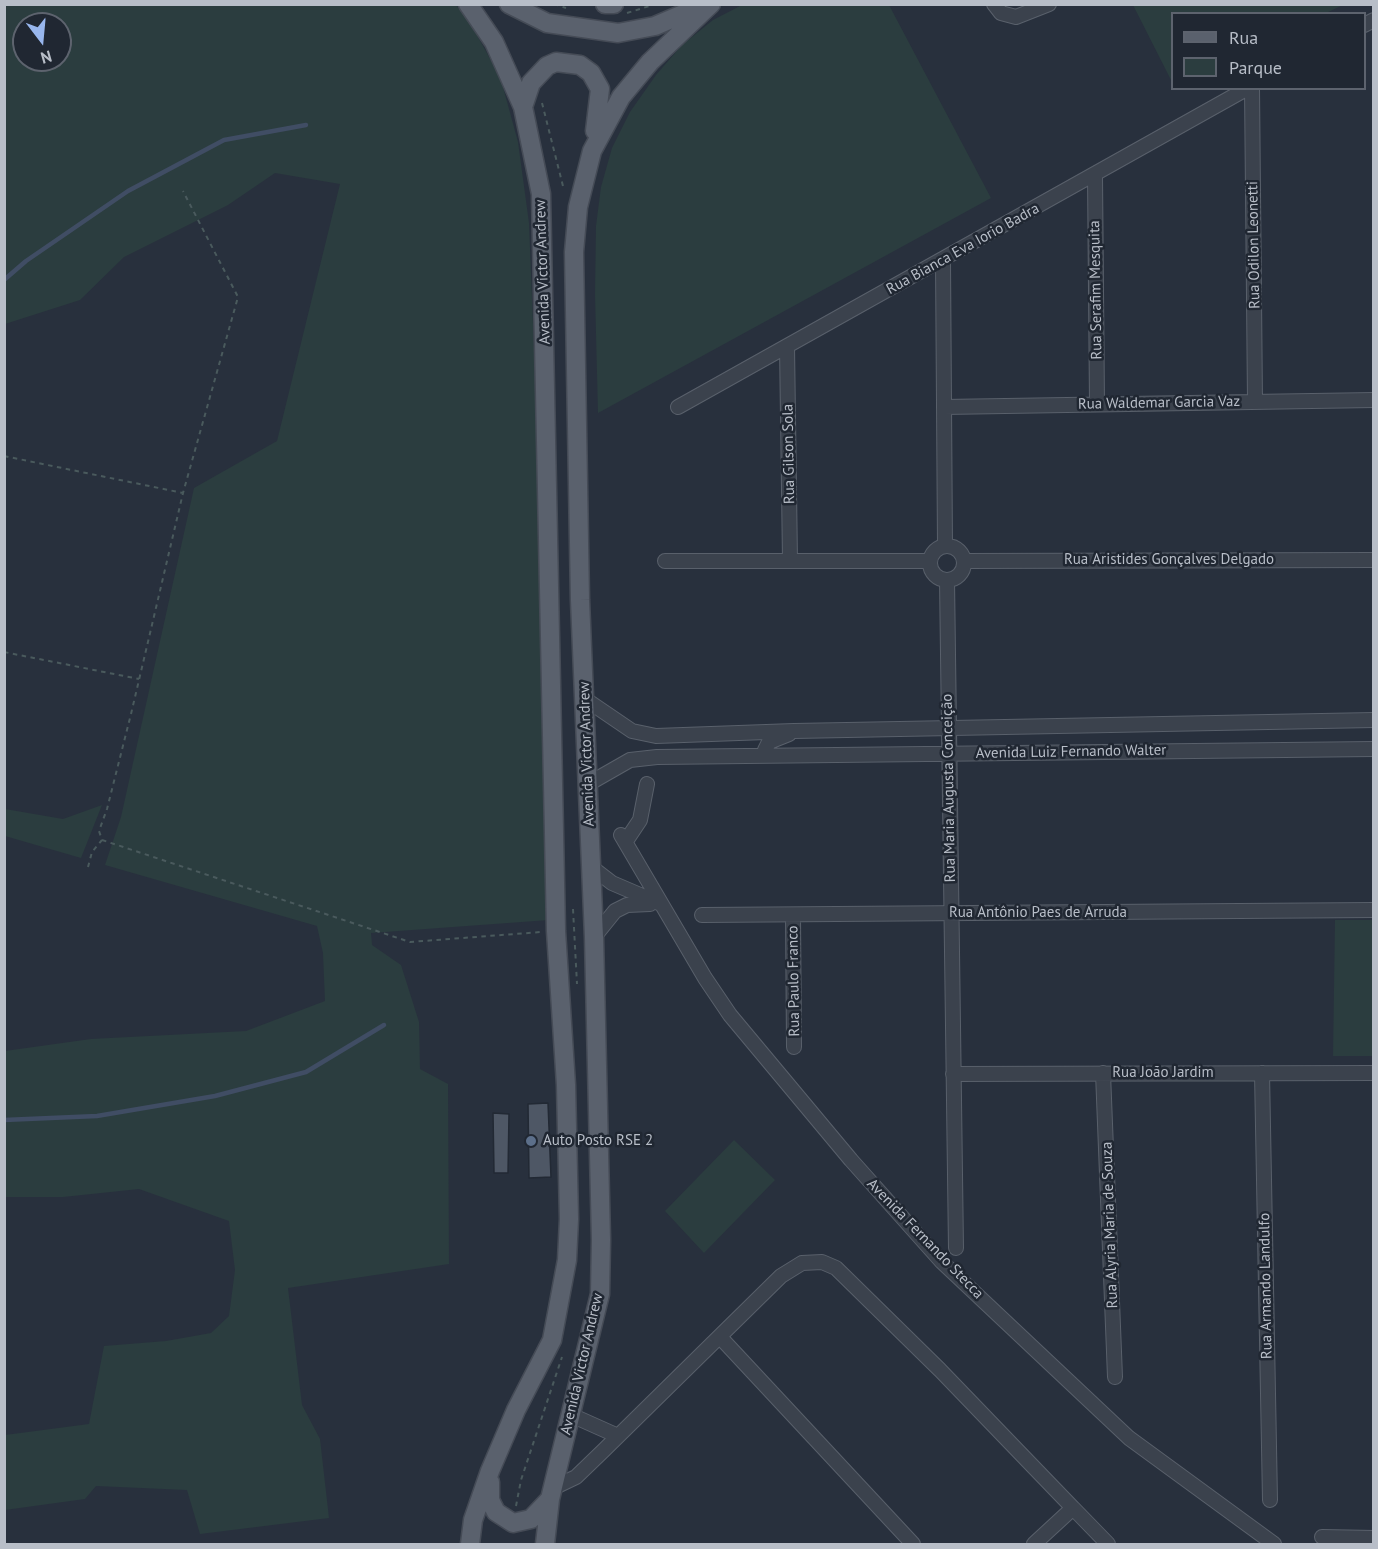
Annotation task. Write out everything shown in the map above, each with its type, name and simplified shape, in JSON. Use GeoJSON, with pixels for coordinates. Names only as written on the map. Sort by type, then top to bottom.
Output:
{"type":"FeatureCollection","features":[{"type":"Feature","properties":{"kind":"main road","name":"Avenida Victor Andrew"},"geometry":{"type":"LineString","coordinates":[[468,4],[494,42],[523,107],[541,194],[544,237],[556,931],[566,1085],[569,1219],[567,1260],[552,1341],[516,1410],[490,1471],[473,1520],[470,1545]]}},
{"type":"Feature","properties":{"kind":"main road"},"geometry":{"type":"LineString","coordinates":[[509,4],[547,23],[618,33],[655,26],[705,4]]}},
{"type":"Feature","properties":{"kind":"main road","name":"Avenida Victor Andrew"},"geometry":{"type":"LineString","coordinates":[[545,1545],[552,1493],[600,1294],[601,1228],[594,937],[580,600],[574,252],[578,207],[592,151],[621,97],[650,62],[711,4]]}},
{"type":"Feature","properties":{"kind":"main road"},"geometry":{"type":"LineString","coordinates":[[523,107],[531,83],[547,66],[556,62],[580,65],[591,73],[600,90],[592,151]]}},
{"type":"Feature","properties":{"kind":"main road"},"geometry":{"type":"LineString","coordinates":[[490,1471],[490,1500],[502,1518],[513,1523],[531,1519],[552,1493]]}},
{"type":"Feature","properties":{"kind":"street"},"geometry":{"type":"LineString","coordinates":[[994,4],[1001,13],[1016,17],[1049,4]]}},
{"type":"Feature","properties":{"kind":"street","name":"Rua Bianca Eva Iorio Badra"},"geometry":{"type":"LineString","coordinates":[[678,407],[1246,90]]}},
{"type":"Feature","properties":{"kind":"street","name":"Rua Odilon Leonetti"},"geometry":{"type":"LineString","coordinates":[[1250,90],[1255,402]]}},
{"type":"Feature","properties":{"kind":"street","name":"Rua Serafim Mesquita"},"geometry":{"type":"LineString","coordinates":[[1095,176],[1097,404]]}},
{"type":"Feature","properties":{"kind":"street"},"geometry":{"type":"LineString","coordinates":[[943,261],[945,546]]}},
{"type":"Feature","properties":{"kind":"street","name":"Rua Gilson Sola"},"geometry":{"type":"LineString","coordinates":[[787,346],[790,561]]}},
{"type":"Feature","properties":{"kind":"street","name":"Rua Waldemar Garcia Vaz"},"geometry":{"type":"LineString","coordinates":[[944,407],[1374,400]]}},
{"type":"Feature","properties":{"kind":"street"},"geometry":{"type":"LineString","coordinates":[[945,546],[960,551],[964,561],[964,567],[958,576],[946,580],[933,572],[930,561],[935,551],[945,546]]}},
{"type":"Feature","properties":{"kind":"street","name":"Rua Aristides Gonçalves Delgado"},"geometry":{"type":"LineString","coordinates":[[964,561],[1374,560]]}},
{"type":"Feature","properties":{"kind":"street"},"geometry":{"type":"LineString","coordinates":[[665,561],[930,561]]}},
{"type":"Feature","properties":{"kind":"street","name":"Rua Maria Augusta Conceição"},"geometry":{"type":"LineString","coordinates":[[946,580],[956,1248]]}},
{"type":"Feature","properties":{"kind":"street","name":"Avenida Luiz Fernando Walter"},"geometry":{"type":"LineString","coordinates":[[585,699],[632,731],[656,736],[794,730],[1374,720]]}},
{"type":"Feature","properties":{"kind":"street","name":"Avenida Luiz Fernando Walter"},"geometry":{"type":"LineString","coordinates":[[769,755],[765,750],[768,742],[794,730]]}},
{"type":"Feature","properties":{"kind":"street","name":"Avenida Luiz Fernando Walter"},"geometry":{"type":"LineString","coordinates":[[588,784],[630,760],[657,757],[1374,749]]}},
{"type":"Feature","properties":{"kind":"street","name":"Avenida Fernando Stecca"},"geometry":{"type":"LineString","coordinates":[[647,784],[640,820],[624,838],[661,904],[730,1015],[851,1160],[942,1262],[1130,1438],[1274,1545]]}},
{"type":"Feature","properties":{"kind":"street"},"geometry":{"type":"LineString","coordinates":[[591,866],[612,883],[661,904]]}},
{"type":"Feature","properties":{"kind":"street"},"geometry":{"type":"LineString","coordinates":[[594,937],[615,911],[627,905],[661,904]]}},
{"type":"Feature","properties":{"kind":"street","name":"Rua Antônio Paes de Arruda"},"geometry":{"type":"LineString","coordinates":[[702,915],[1374,910]]}},
{"type":"Feature","properties":{"kind":"street","name":"Rua Paulo Franco"},"geometry":{"type":"LineString","coordinates":[[793,915],[794,1047]]}},
{"type":"Feature","properties":{"kind":"street","name":"Rua Alyria Maria de Souza"},"geometry":{"type":"LineString","coordinates":[[1103,1073],[1116,1377]]}},
{"type":"Feature","properties":{"kind":"street","name":"Rua Armando Landulfo"},"geometry":{"type":"LineString","coordinates":[[1262,1073],[1270,1500]]}},
{"type":"Feature","properties":{"kind":"street","name":"Rua João Jardim"},"geometry":{"type":"LineString","coordinates":[[953,1074],[1374,1073]]}},
{"type":"Feature","properties":{"kind":"street"},"geometry":{"type":"LineString","coordinates":[[552,1493],[576,1477],[791,1268],[812,1262],[822,1262],[836,1268],[940,1370],[1108,1545]]}},
{"type":"Feature","properties":{"kind":"street"},"geometry":{"type":"LineString","coordinates":[[720,1337],[913,1545]]}},
{"type":"Feature","properties":{"kind":"street"},"geometry":{"type":"LineString","coordinates":[[571,1415],[618,1436]]}},
{"type":"Feature","properties":{"kind":"street"},"geometry":{"type":"LineString","coordinates":[[1034,1545],[1073,1508]]}},
{"type":"Feature","properties":{"kind":"street"},"geometry":{"type":"LineString","coordinates":[[1322,1537],[1374,1538]]}},
{"type":"Feature","properties":{"kind":"path"},"geometry":{"type":"LineString","coordinates":[[102,840],[99,831],[107,809],[183,493],[238,297],[183,191]]}},
{"type":"Feature","properties":{"kind":"path"},"geometry":{"type":"LineString","coordinates":[[4,456],[183,493]]}},
{"type":"Feature","properties":{"kind":"path"},"geometry":{"type":"LineString","coordinates":[[4,652],[139,679]]}},
{"type":"Feature","properties":{"kind":"path"},"geometry":{"type":"LineString","coordinates":[[102,840],[410,942],[556,931]]}},
{"type":"Feature","properties":{"kind":"path"},"geometry":{"type":"LineString","coordinates":[[88,867],[92,852],[102,840]]}},
{"type":"Feature","properties":{"kind":"green space"},"geometry":{"type":"Polygon","coordinates":[[[32,4],[456,5],[470,23],[500,76],[518,142],[529,223],[541,527],[549,920],[371,933],[372,945],[401,965],[419,1022],[420,1069],[448,1084],[449,1264],[288,1288],[302,1405],[320,1439],[329,1518],[200,1534],[187,1490],[96,1486],[85,1499],[5,1510],[5,1435],[89,1424],[104,1346],[166,1341],[211,1333],[229,1316],[235,1270],[229,1221],[139,1189],[63,1197],[5,1197],[5,1051],[91,1039],[246,1031],[325,1001],[323,953],[317,926],[105,865],[121,817],[194,488],[277,441],[340,184],[275,173],[228,205],[124,257],[80,300],[5,324],[4,6],[32,4]]]}},
{"type":"Feature","properties":{"kind":"green space"},"geometry":{"type":"Polygon","coordinates":[[[742,5],[889,5],[991,198],[598,413],[596,226],[601,187],[612,148],[630,112],[656,75],[682,45],[713,20],[742,5]]]}},
{"type":"Feature","properties":{"kind":"green space"},"geometry":{"type":"Polygon","coordinates":[[[1133,5],[1343,5],[1328,12],[1171,12],[1171,80],[1133,5]]]}},
{"type":"Feature","properties":{"kind":"green space"},"geometry":{"type":"Polygon","coordinates":[[[102,805],[81,858],[5,836],[5,809],[63,819],[102,805]]]}},
{"type":"Feature","properties":{"kind":"green space"},"geometry":{"type":"Polygon","coordinates":[[[1335,920],[1373,920],[1373,1056],[1333,1056],[1335,920]]]}},
{"type":"Feature","properties":{"kind":"green space"},"geometry":{"type":"Polygon","coordinates":[[[734,1140],[775,1180],[704,1253],[665,1211],[734,1140]]]}},
{"type":"Feature","properties":{"kind":"building","name":"Auto Posto RSE 2"},"geometry":{"type":"Polygon","coordinates":[[[548,1103],[551,1177],[529,1178],[528,1104],[548,1103]]]}},
{"type":"Feature","properties":{"kind":"building"},"geometry":{"type":"Polygon","coordinates":[[[493,1113],[509,1114],[508,1173],[494,1173],[493,1113]]]}},
{"type":"Feature","properties":{"kind":"waterway"},"geometry":{"type":"LineString","coordinates":[[4,280],[26,261],[128,191],[224,140],[306,125]]}},
{"type":"Feature","properties":{"kind":"waterway"},"geometry":{"type":"LineString","coordinates":[[4,1120],[97,1116],[215,1096],[306,1072],[384,1025]]}},
{"type":"Feature","properties":{"kind":"place","name":"Auto Posto RSE 2"},"geometry":{"type":"Point","coordinates":[531,1141]}}]}
